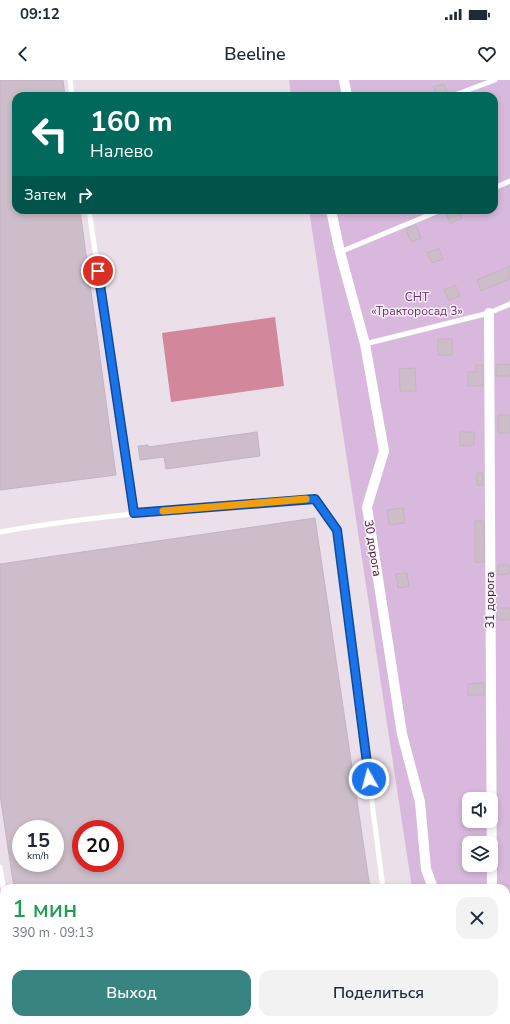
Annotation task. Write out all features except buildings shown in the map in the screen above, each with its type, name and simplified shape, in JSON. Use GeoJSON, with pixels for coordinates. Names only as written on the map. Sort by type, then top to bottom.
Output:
{"type":"FeatureCollection","features":[{"type":"Feature","properties":{"kind":"street"},"geometry":{"type":"LineString","coordinates":[[344,80],[346,92]]}},
{"type":"Feature","properties":{"kind":"street","name":"30 дорога"},"geometry":{"type":"LineString","coordinates":[[332,214],[340,252],[365,344],[384,451],[367,506],[402,734],[420,802],[426,869],[432,884]]}},
{"type":"Feature","properties":{"kind":"street","name":"31 дорога"},"geometry":{"type":"LineString","coordinates":[[489,313],[492,884]]}},
{"type":"Feature","properties":{"kind":"lane"},"geometry":{"type":"LineString","coordinates":[[70,80],[72,92]]}},
{"type":"Feature","properties":{"kind":"lane"},"geometry":{"type":"LineString","coordinates":[[463,92],[495,80]]}},
{"type":"Feature","properties":{"kind":"lane"},"geometry":{"type":"LineString","coordinates":[[498,186],[510,181]]}},
{"type":"Feature","properties":{"kind":"lane"},"geometry":{"type":"LineString","coordinates":[[90,214],[134,513]]}},
{"type":"Feature","properties":{"kind":"lane"},"geometry":{"type":"LineString","coordinates":[[340,252],[431,214]]}},
{"type":"Feature","properties":{"kind":"lane"},"geometry":{"type":"LineString","coordinates":[[365,344],[489,313],[510,304]]}},
{"type":"Feature","properties":{"kind":"lane"},"geometry":{"type":"LineString","coordinates":[[0,532],[45,524],[134,513],[315,499],[337,530],[382,884]]}},
{"type":"Feature","properties":{"kind":"lane"},"geometry":{"type":"LineString","coordinates":[[0,867],[3,884]]}},
{"type":"Feature","properties":{"kind":"green space","name":"СНТ «Тракторосад 3»"},"geometry":{"type":"Polygon","coordinates":[[[289,80],[510,80],[510,884],[411,884],[310,214],[498,214],[498,92],[290,92],[289,80]]]}},
{"type":"Feature","properties":{"kind":"shaded area"},"geometry":{"type":"Polygon","coordinates":[[[275,317],[284,386],[171,402],[162,333],[275,317]]]}},
{"type":"Feature","properties":{"kind":"slow traffic"},"geometry":{"type":"LineString","coordinates":[[163,511],[306,499]]}},
{"type":"Feature","properties":{"kind":"route"},"geometry":{"type":"LineString","coordinates":[[98,271],[134,513],[315,499],[337,530],[369,779]]}}]}
